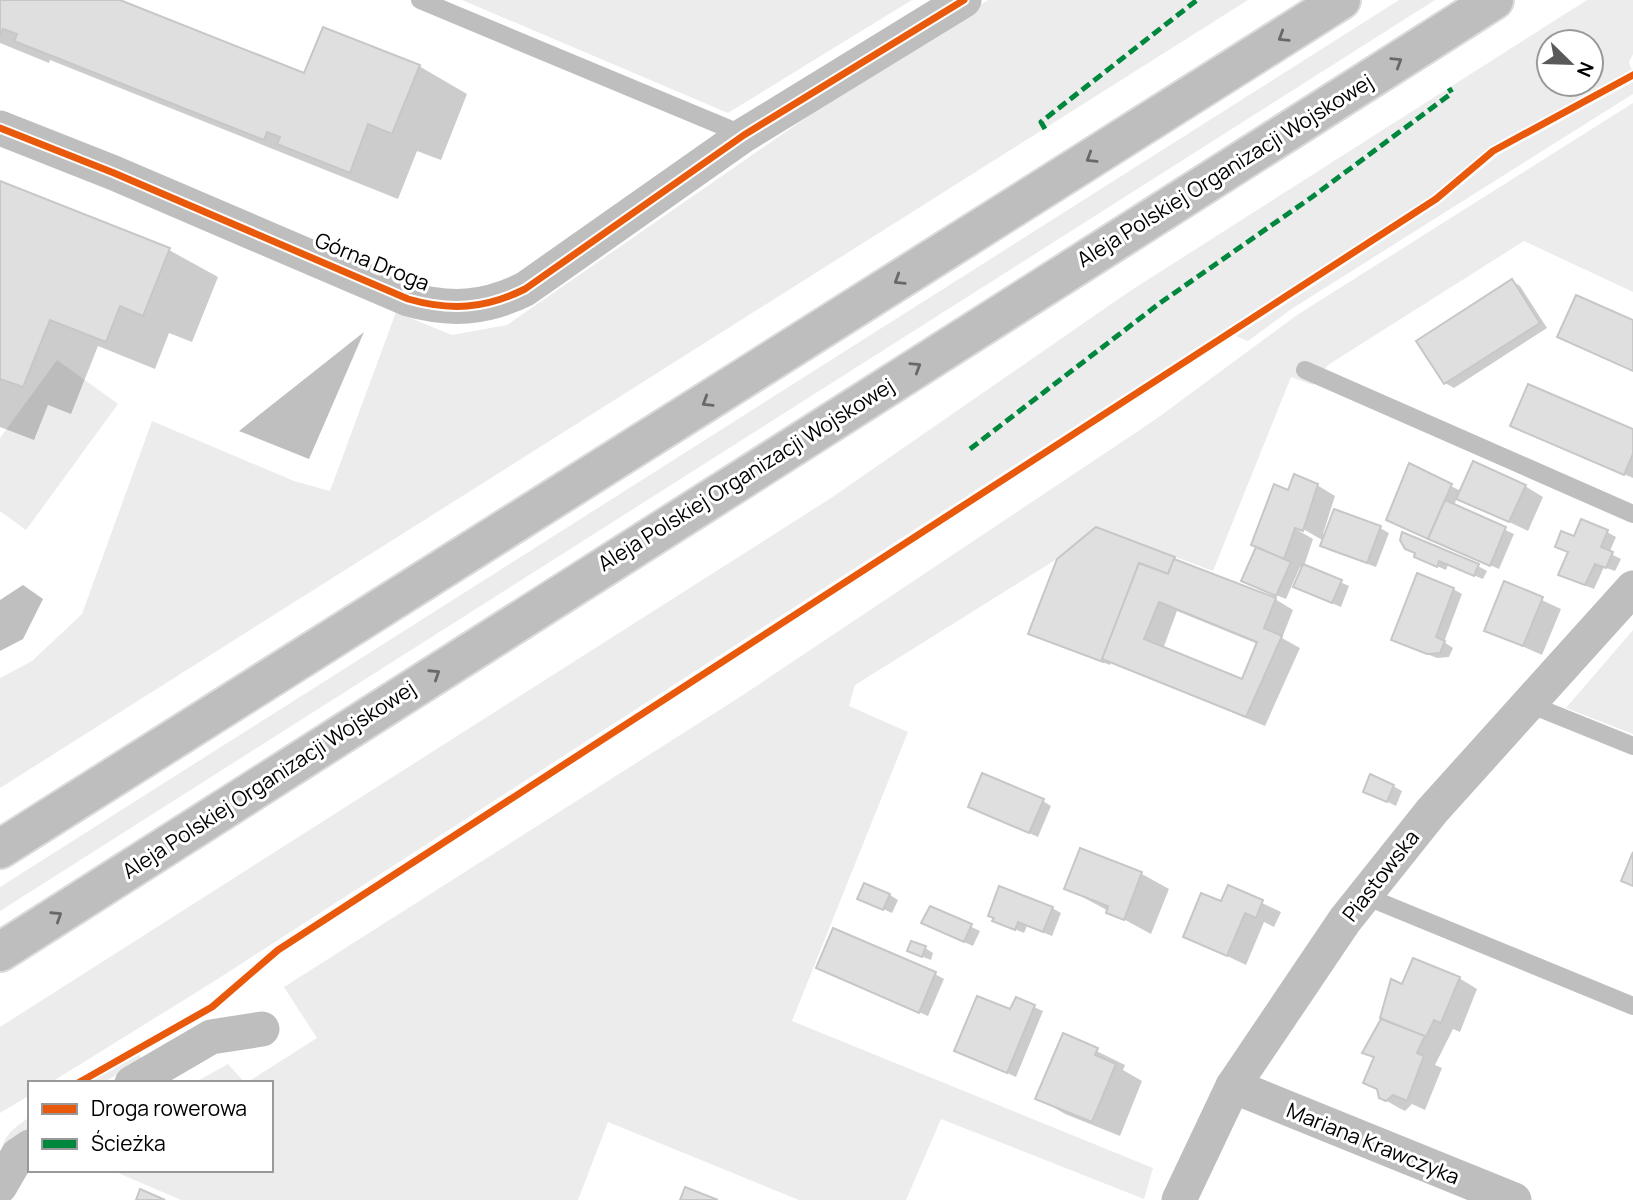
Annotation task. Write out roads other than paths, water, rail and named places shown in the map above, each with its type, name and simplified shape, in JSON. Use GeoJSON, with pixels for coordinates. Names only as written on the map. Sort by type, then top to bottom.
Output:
{"type":"FeatureCollection","features":[{"type":"Feature","properties":{"kind":"highway"},"geometry":{"type":"LineString","coordinates":[[0,849],[1341,0]]}},
{"type":"Feature","properties":{"kind":"highway","name":"Aleja Polskiej Organizacji Wojskowej"},"geometry":{"type":"LineString","coordinates":[[0,953],[1494,0]]}},
{"type":"Feature","properties":{"kind":"street","name":"Górna Droga"},"geometry":{"type":"LineString","coordinates":[[0,128],[114,173],[408,299],[456,308],[502,300],[524,289],[744,135],[964,0]]}},
{"type":"Feature","properties":{"kind":"street","name":"Piastowska"},"geometry":{"type":"LineString","coordinates":[[1179,1200],[1233,1086],[1365,895],[1432,811],[1633,588]]}},
{"type":"Feature","properties":{"kind":"street"},"geometry":{"type":"LineString","coordinates":[[135,1081],[211,1037],[262,1029]]}},
{"type":"Feature","properties":{"kind":"street","name":"Mariana Krawczyka"},"geometry":{"type":"LineString","coordinates":[[1233,1086],[1514,1200]]}},
{"type":"Feature","properties":{"kind":"street"},"geometry":{"type":"LineString","coordinates":[[0,1186],[18,1155],[28,1148]]}},
{"type":"Feature","properties":{"kind":"lane"},"geometry":{"type":"LineString","coordinates":[[419,0],[744,135]]}},
{"type":"Feature","properties":{"kind":"lane"},"geometry":{"type":"LineString","coordinates":[[1305,370],[1633,514]]}},
{"type":"Feature","properties":{"kind":"lane"},"geometry":{"type":"LineString","coordinates":[[1529,704],[1633,746]]}},
{"type":"Feature","properties":{"kind":"lane"},"geometry":{"type":"LineString","coordinates":[[1365,895],[1633,1006]]}}]}
